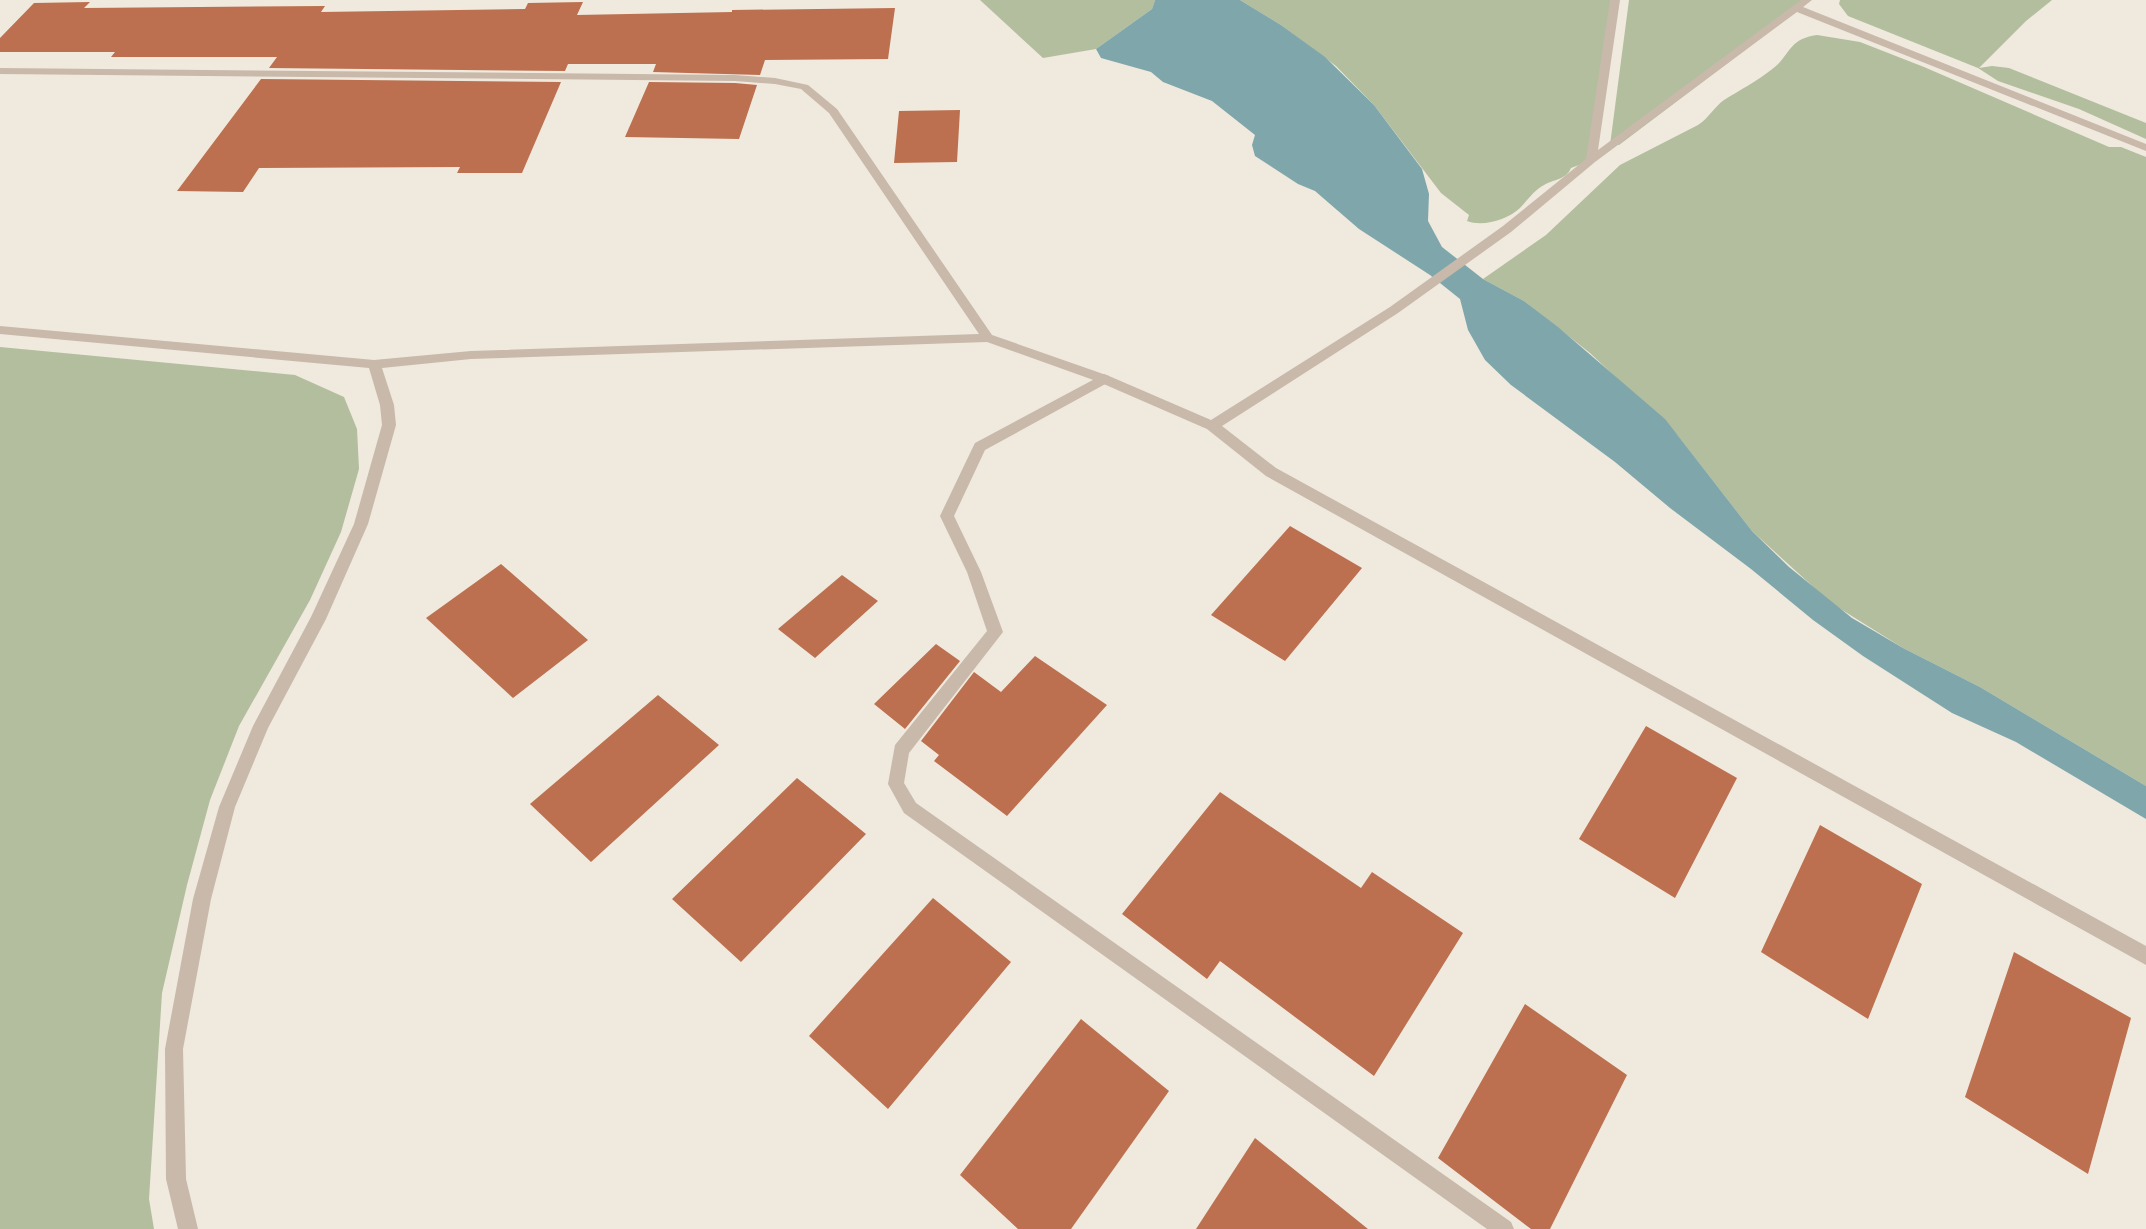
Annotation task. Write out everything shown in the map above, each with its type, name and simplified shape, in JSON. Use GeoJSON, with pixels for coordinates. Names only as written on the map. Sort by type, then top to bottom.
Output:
{"type":"FeatureCollection","features":[{"type":"Feature","properties":{"kind":"street"},"geometry":{"type":"LineString","coordinates":[[1591,160],[1616,0]]}},
{"type":"Feature","properties":{"kind":"street"},"geometry":{"type":"LineString","coordinates":[[1212,426],[1394,310],[1507,229],[1591,160],[1807,0]]}},
{"type":"Feature","properties":{"kind":"street"},"geometry":{"type":"LineString","coordinates":[[1796,8],[2146,148]]}},
{"type":"Feature","properties":{"kind":"street"},"geometry":{"type":"LineString","coordinates":[[0,71],[735,78],[775,81],[804,87],[833,111],[988,338]]}},
{"type":"Feature","properties":{"kind":"street"},"geometry":{"type":"LineString","coordinates":[[0,330],[374,364],[471,355],[988,338],[1104,379],[1212,426],[1271,472],[2146,956]]}},
{"type":"Feature","properties":{"kind":"street"},"geometry":{"type":"LineString","coordinates":[[188,1229],[176,1179],[174,1049],[202,899],[227,807],[261,726],[318,619],[361,524],[389,425],[387,405],[374,364]]}},
{"type":"Feature","properties":{"kind":"street"},"geometry":{"type":"LineString","coordinates":[[1104,379],[980,447],[947,516],[974,572],[994,632],[901,750],[896,784],[910,808],[1504,1229]]}},
{"type":"Feature","properties":{"kind":"green space"},"geometry":{"type":"Polygon","coordinates":[[[980,0],[1155,0],[1152,9],[1096,49],[1043,58],[980,0]]]}},
{"type":"Feature","properties":{"kind":"green space"},"geometry":{"type":"Polygon","coordinates":[[[1240,0],[1614,0],[1587,162],[1571,168],[1563,177],[1540,187],[1520,208],[1508,216],[1487,223],[1467,221],[1469,215],[1441,193],[1374,105],[1336,66],[1281,25],[1240,0]]]}},
{"type":"Feature","properties":{"kind":"green space"},"geometry":{"type":"Polygon","coordinates":[[[1629,0],[1811,0],[1619,145],[1610,145],[1629,0]]]}},
{"type":"Feature","properties":{"kind":"green space"},"geometry":{"type":"Polygon","coordinates":[[[1840,0],[2052,0],[2026,21],[1979,68],[1992,66],[2009,68],[2146,123],[2146,139],[2079,109],[1998,81],[1978,68],[1848,16],[1839,4],[1840,0]]]}},
{"type":"Feature","properties":{"kind":"green space"},"geometry":{"type":"Polygon","coordinates":[[[1817,35],[1860,42],[1924,67],[2109,147],[2121,147],[2146,157],[2146,786],[1980,687],[1903,648],[1831,603],[1752,531],[1678,436],[1590,353],[1524,301],[1483,279],[1546,235],[1620,165],[1698,125],[1724,100],[1777,65],[1800,40],[1817,35]]]}},
{"type":"Feature","properties":{"kind":"green space"},"geometry":{"type":"Polygon","coordinates":[[[0,347],[295,375],[344,397],[357,429],[359,469],[341,532],[310,600],[239,726],[210,800],[187,885],[162,993],[149,1199],[154,1229],[0,1229],[0,347]]]}},
{"type":"Feature","properties":{"kind":"water"},"geometry":{"type":"Polygon","coordinates":[[[1155,0],[1240,0],[1281,25],[1325,57],[1374,105],[1422,169],[1429,194],[1428,221],[1442,247],[1483,279],[1524,301],[1558,327],[1665,419],[1752,531],[1789,567],[1852,618],[1903,648],[1980,687],[2146,786],[2146,819],[2016,742],[1952,713],[1863,656],[1813,620],[1615,462],[1511,385],[1485,360],[1468,330],[1460,299],[1430,275],[1359,229],[1315,191],[1298,184],[1255,156],[1252,145],[1255,135],[1212,101],[1163,82],[1151,72],[1101,58],[1096,49],[1152,9],[1155,0]]]}},
{"type":"Feature","properties":{"kind":"building"},"geometry":{"type":"Polygon","coordinates":[[[90,2],[84,8],[325,6],[321,12],[525,9],[528,3],[583,2],[577,15],[895,8],[888,59],[765,60],[760,75],[653,72],[656,64],[568,64],[565,71],[269,68],[277,57],[111,57],[115,52],[0,52],[0,38],[34,3],[90,2]]]}},
{"type":"Feature","properties":{"kind":"building"},"geometry":{"type":"Polygon","coordinates":[[[261,79],[561,82],[522,173],[457,173],[460,167],[259,168],[243,192],[177,191],[261,79]]]}},
{"type":"Feature","properties":{"kind":"building"},"geometry":{"type":"Polygon","coordinates":[[[649,82],[757,85],[739,139],[625,137],[649,82]]]}},
{"type":"Feature","properties":{"kind":"building"},"geometry":{"type":"Polygon","coordinates":[[[960,110],[957,162],[894,163],[899,111],[960,110]]]}},
{"type":"Feature","properties":{"kind":"building"},"geometry":{"type":"Polygon","coordinates":[[[1290,526],[1362,568],[1285,661],[1211,615],[1290,526]]]}},
{"type":"Feature","properties":{"kind":"building"},"geometry":{"type":"Polygon","coordinates":[[[501,564],[588,640],[513,698],[426,618],[501,564]]]}},
{"type":"Feature","properties":{"kind":"building"},"geometry":{"type":"Polygon","coordinates":[[[842,575],[878,601],[815,658],[778,629],[842,575]]]}},
{"type":"Feature","properties":{"kind":"building"},"geometry":{"type":"Polygon","coordinates":[[[936,644],[960,661],[905,729],[874,704],[936,644]]]}},
{"type":"Feature","properties":{"kind":"building"},"geometry":{"type":"Polygon","coordinates":[[[1035,656],[1107,705],[1007,816],[934,761],[939,755],[921,741],[974,672],[1001,692],[1035,656]]]}},
{"type":"Feature","properties":{"kind":"building"},"geometry":{"type":"Polygon","coordinates":[[[658,695],[719,745],[591,862],[530,804],[658,695]]]}},
{"type":"Feature","properties":{"kind":"building"},"geometry":{"type":"Polygon","coordinates":[[[1646,726],[1737,778],[1675,898],[1579,839],[1646,726]]]}},
{"type":"Feature","properties":{"kind":"building"},"geometry":{"type":"Polygon","coordinates":[[[797,778],[866,834],[741,962],[672,899],[797,778]]]}},
{"type":"Feature","properties":{"kind":"building"},"geometry":{"type":"Polygon","coordinates":[[[1220,792],[1361,888],[1372,872],[1463,933],[1374,1076],[1220,961],[1207,979],[1122,914],[1220,792]]]}},
{"type":"Feature","properties":{"kind":"building"},"geometry":{"type":"Polygon","coordinates":[[[1820,825],[1922,884],[1868,1019],[1761,952],[1820,825]]]}},
{"type":"Feature","properties":{"kind":"building"},"geometry":{"type":"Polygon","coordinates":[[[933,898],[1011,962],[888,1109],[809,1036],[933,898]]]}},
{"type":"Feature","properties":{"kind":"building"},"geometry":{"type":"Polygon","coordinates":[[[2014,952],[2131,1018],[2088,1174],[1965,1097],[2014,952]]]}},
{"type":"Feature","properties":{"kind":"building"},"geometry":{"type":"Polygon","coordinates":[[[1525,1004],[1627,1075],[1550,1229],[1531,1229],[1438,1158],[1525,1004]]]}},
{"type":"Feature","properties":{"kind":"building"},"geometry":{"type":"Polygon","coordinates":[[[1081,1019],[1169,1091],[1071,1229],[1018,1229],[960,1175],[1081,1019]]]}},
{"type":"Feature","properties":{"kind":"building"},"geometry":{"type":"Polygon","coordinates":[[[1255,1138],[1368,1229],[1196,1229],[1255,1138]]]}}]}
